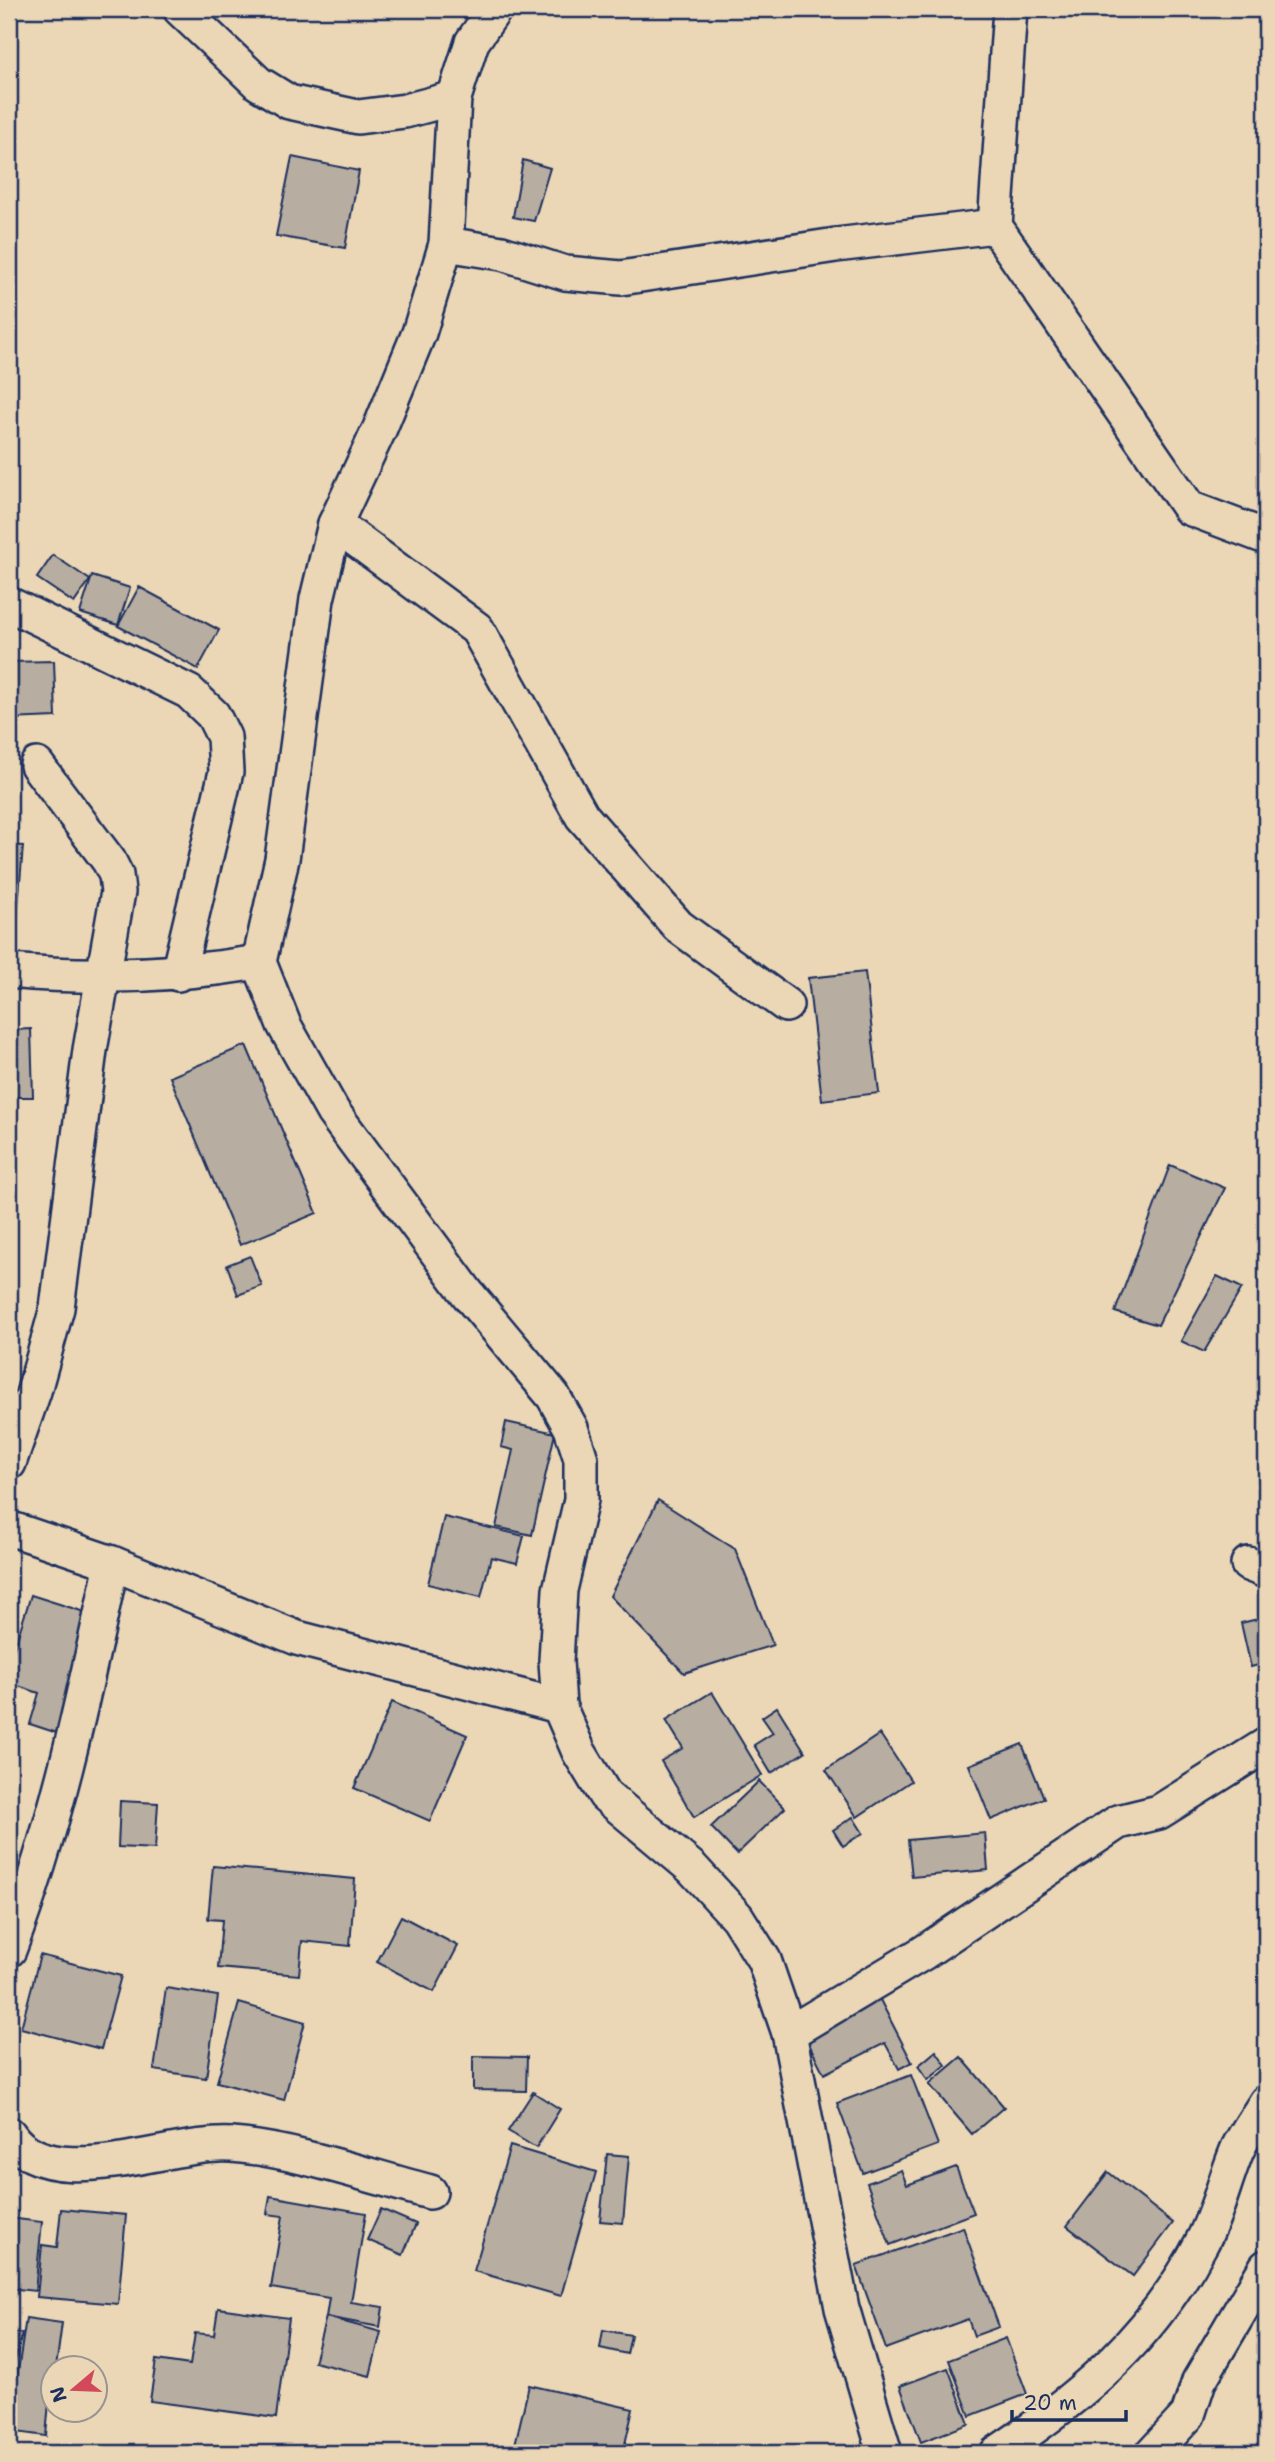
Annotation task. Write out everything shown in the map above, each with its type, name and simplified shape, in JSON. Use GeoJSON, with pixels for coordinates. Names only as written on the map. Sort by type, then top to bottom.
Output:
{"type":"FeatureCollection","features":[{"type":"Feature","properties":{"kind":"street"},"geometry":{"type":"LineString","coordinates":[[180,9],[258,83],[289,102],[358,117],[405,111],[454,99]]}},
{"type":"Feature","properties":{"kind":"street"},"geometry":{"type":"LineString","coordinates":[[495,9],[472,41],[454,99],[446,244],[419,334],[380,428],[335,524],[317,599],[282,859],[259,962],[284,1025],[333,1112],[467,1293],[553,1396],[571,1428],[581,1460],[580,1500],[560,1590],[556,1661],[559,1706],[579,1752],[605,1794],[692,1868],[737,1917],[764,1960],[789,2032],[842,2308],[885,2453]]}},
{"type":"Feature","properties":{"kind":"street"},"geometry":{"type":"LineString","coordinates":[[1010,9],[995,226],[1189,508],[1266,537]]}},
{"type":"Feature","properties":{"kind":"street"},"geometry":{"type":"LineString","coordinates":[[446,244],[502,253],[565,272],[621,278],[836,245],[995,226]]}},
{"type":"Feature","properties":{"kind":"street"},"geometry":{"type":"LineString","coordinates":[[335,524],[477,629],[582,816],[678,926],[786,1005]]}},
{"type":"Feature","properties":{"kind":"street"},"geometry":{"type":"LineString","coordinates":[[9,604],[189,692],[213,715],[223,737],[226,772],[178,974]]}},
{"type":"Feature","properties":{"kind":"street"},"geometry":{"type":"LineString","coordinates":[[9,1464],[34,1391],[57,1308],[84,1090],[118,892],[116,875],[109,861],[37,765]]}},
{"type":"Feature","properties":{"kind":"street"},"geometry":{"type":"LineString","coordinates":[[9,971],[105,977],[178,974],[259,962]]}},
{"type":"Feature","properties":{"kind":"street"},"geometry":{"type":"LineString","coordinates":[[9,1528],[112,1563],[298,1638],[559,1706]]}},
{"type":"Feature","properties":{"kind":"street"},"geometry":{"type":"LineString","coordinates":[[9,1950],[27,1904],[72,1747],[112,1563]]}},
{"type":"Feature","properties":{"kind":"street"},"geometry":{"type":"LineString","coordinates":[[789,2032],[923,1954],[1118,1822],[1159,1812],[1266,1745]]}},
{"type":"Feature","properties":{"kind":"street"},"geometry":{"type":"LineString","coordinates":[[998,2453],[1076,2399],[1123,2356],[1167,2302],[1203,2241],[1239,2146],[1266,2102]]}},
{"type":"Feature","properties":{"kind":"street"},"geometry":{"type":"LineString","coordinates":[[9,2134],[29,2151],[54,2162],[81,2166],[177,2149],[231,2145],[288,2156],[430,2192]]}},
{"type":"Feature","properties":{"kind":"street"},"geometry":{"type":"LineString","coordinates":[[1153,2453],[1188,2415],[1199,2381],[1266,2267]]}},
{"type":"Feature","properties":{"kind":"building"},"geometry":{"type":"Polygon","coordinates":[[[292,157],[359,171],[345,248],[276,236],[292,157]]]}},
{"type":"Feature","properties":{"kind":"building"},"geometry":{"type":"Polygon","coordinates":[[[523,160],[550,168],[534,221],[513,217],[523,160]]]}},
{"type":"Feature","properties":{"kind":"building"},"geometry":{"type":"Polygon","coordinates":[[[53,555],[90,580],[74,603],[37,578],[53,555]]]}},
{"type":"Feature","properties":{"kind":"building"},"geometry":{"type":"Polygon","coordinates":[[[92,576],[130,588],[118,625],[80,613],[92,576]]]}},
{"type":"Feature","properties":{"kind":"building"},"geometry":{"type":"Polygon","coordinates":[[[139,587],[219,630],[198,669],[118,626],[139,587]]]}},
{"type":"Feature","properties":{"kind":"building"},"geometry":{"type":"Polygon","coordinates":[[[54,661],[56,717],[9,719],[9,662],[54,661]]]}},
{"type":"Feature","properties":{"kind":"building"},"geometry":{"type":"Polygon","coordinates":[[[9,845],[23,846],[15,944],[9,944],[9,845]]]}},
{"type":"Feature","properties":{"kind":"building"},"geometry":{"type":"Polygon","coordinates":[[[865,972],[879,1093],[822,1100],[808,978],[865,972]]]}},
{"type":"Feature","properties":{"kind":"building"},"geometry":{"type":"Polygon","coordinates":[[[31,1029],[33,1097],[9,1097],[9,1030],[31,1029]]]}},
{"type":"Feature","properties":{"kind":"building"},"geometry":{"type":"Polygon","coordinates":[[[246,1045],[317,1213],[240,1245],[170,1077],[246,1045]]]}},
{"type":"Feature","properties":{"kind":"building"},"geometry":{"type":"Polygon","coordinates":[[[1170,1165],[1225,1188],[1158,1325],[1115,1312],[1170,1165]]]}},
{"type":"Feature","properties":{"kind":"building"},"geometry":{"type":"Polygon","coordinates":[[[250,1256],[262,1286],[238,1295],[227,1265],[250,1256]]]}},
{"type":"Feature","properties":{"kind":"building"},"geometry":{"type":"Polygon","coordinates":[[[1217,1276],[1242,1288],[1204,1352],[1181,1341],[1217,1276]]]}},
{"type":"Feature","properties":{"kind":"building"},"geometry":{"type":"Polygon","coordinates":[[[506,1422],[555,1433],[532,1535],[496,1527],[513,1450],[501,1447],[506,1422]]]}},
{"type":"Feature","properties":{"kind":"building"},"geometry":{"type":"Polygon","coordinates":[[[658,1500],[735,1549],[773,1645],[684,1673],[610,1596],[658,1500]]]}},
{"type":"Feature","properties":{"kind":"building"},"geometry":{"type":"Polygon","coordinates":[[[444,1517],[524,1536],[517,1563],[491,1557],[481,1597],[428,1584],[444,1517]]]}},
{"type":"Feature","properties":{"kind":"building"},"geometry":{"type":"Polygon","coordinates":[[[31,1595],[94,1615],[57,1733],[30,1724],[39,1693],[9,1683],[9,1665],[31,1595]]]}},
{"type":"Feature","properties":{"kind":"building"},"geometry":{"type":"Polygon","coordinates":[[[1266,1617],[1266,1663],[1251,1667],[1241,1623],[1266,1617]]]}},
{"type":"Feature","properties":{"kind":"building"},"geometry":{"type":"Polygon","coordinates":[[[712,1692],[762,1775],[694,1817],[661,1761],[683,1748],[666,1720],[712,1692]]]}},
{"type":"Feature","properties":{"kind":"building"},"geometry":{"type":"Polygon","coordinates":[[[392,1702],[467,1735],[430,1821],[354,1788],[392,1702]]]}},
{"type":"Feature","properties":{"kind":"building"},"geometry":{"type":"Polygon","coordinates":[[[777,1707],[805,1752],[771,1773],[754,1745],[773,1733],[762,1717],[777,1707]]]}},
{"type":"Feature","properties":{"kind":"building"},"geometry":{"type":"Polygon","coordinates":[[[880,1734],[911,1781],[857,1817],[826,1770],[880,1734]]]}},
{"type":"Feature","properties":{"kind":"building"},"geometry":{"type":"Polygon","coordinates":[[[1022,1744],[1044,1798],[991,1820],[969,1765],[1022,1744]]]}},
{"type":"Feature","properties":{"kind":"building"},"geometry":{"type":"Polygon","coordinates":[[[759,1781],[785,1808],[737,1854],[711,1827],[759,1781]]]}},
{"type":"Feature","properties":{"kind":"building"},"geometry":{"type":"Polygon","coordinates":[[[120,1801],[158,1803],[155,1849],[118,1847],[120,1801]]]}},
{"type":"Feature","properties":{"kind":"building"},"geometry":{"type":"Polygon","coordinates":[[[853,1817],[863,1833],[843,1846],[833,1830],[853,1817]]]}},
{"type":"Feature","properties":{"kind":"building"},"geometry":{"type":"Polygon","coordinates":[[[985,1833],[988,1870],[912,1877],[908,1840],[985,1833]]]}},
{"type":"Feature","properties":{"kind":"building"},"geometry":{"type":"Polygon","coordinates":[[[213,1866],[355,1879],[350,1946],[302,1941],[299,1975],[218,1968],[222,1920],[208,1919],[213,1866]]]}},
{"type":"Feature","properties":{"kind":"building"},"geometry":{"type":"Polygon","coordinates":[[[401,1916],[458,1946],[434,1992],[377,1962],[401,1916]]]}},
{"type":"Feature","properties":{"kind":"building"},"geometry":{"type":"Polygon","coordinates":[[[40,1955],[121,1976],[101,2049],[21,2028],[40,1955]]]}},
{"type":"Feature","properties":{"kind":"building"},"geometry":{"type":"Polygon","coordinates":[[[166,1988],[218,1996],[206,2078],[154,2070],[166,1988]]]}},
{"type":"Feature","properties":{"kind":"building"},"geometry":{"type":"Polygon","coordinates":[[[876,1992],[912,2062],[899,2069],[885,2043],[824,2074],[802,2030],[876,1992]]]}},
{"type":"Feature","properties":{"kind":"building"},"geometry":{"type":"Polygon","coordinates":[[[239,2003],[305,2022],[284,2100],[217,2082],[239,2003]]]}},
{"type":"Feature","properties":{"kind":"building"},"geometry":{"type":"Polygon","coordinates":[[[936,2051],[946,2065],[928,2080],[918,2066],[936,2051]]]}},
{"type":"Feature","properties":{"kind":"building"},"geometry":{"type":"Polygon","coordinates":[[[473,2056],[527,2057],[526,2091],[473,2090],[473,2056]]]}},
{"type":"Feature","properties":{"kind":"building"},"geometry":{"type":"Polygon","coordinates":[[[961,2057],[1004,2107],[972,2134],[929,2084],[961,2057]]]}},
{"type":"Feature","properties":{"kind":"building"},"geometry":{"type":"Polygon","coordinates":[[[911,2075],[938,2145],[863,2173],[837,2103],[911,2075]]]}},
{"type":"Feature","properties":{"kind":"building"},"geometry":{"type":"Polygon","coordinates":[[[533,2092],[560,2109],[536,2148],[508,2131],[533,2092]]]}},
{"type":"Feature","properties":{"kind":"building"},"geometry":{"type":"Polygon","coordinates":[[[510,2146],[596,2172],[561,2296],[474,2271],[510,2146]]]}},
{"type":"Feature","properties":{"kind":"building"},"geometry":{"type":"Polygon","coordinates":[[[607,2154],[629,2156],[623,2223],[600,2221],[607,2154]]]}},
{"type":"Feature","properties":{"kind":"building"},"geometry":{"type":"Polygon","coordinates":[[[956,2167],[974,2213],[890,2245],[867,2183],[901,2170],[907,2185],[956,2167]]]}},
{"type":"Feature","properties":{"kind":"building"},"geometry":{"type":"Polygon","coordinates":[[[1108,2172],[1173,2223],[1133,2276],[1067,2226],[1108,2172]]]}},
{"type":"Feature","properties":{"kind":"building"},"geometry":{"type":"Polygon","coordinates":[[[270,2196],[366,2213],[351,2302],[383,2307],[380,2327],[326,2317],[329,2298],[271,2288],[283,2216],[267,2214],[270,2196]]]}},
{"type":"Feature","properties":{"kind":"building"},"geometry":{"type":"Polygon","coordinates":[[[61,2209],[126,2215],[118,2304],[37,2297],[42,2245],[57,2247],[61,2209]]]}},
{"type":"Feature","properties":{"kind":"building"},"geometry":{"type":"Polygon","coordinates":[[[381,2209],[416,2224],[403,2255],[367,2240],[381,2209]]]}},
{"type":"Feature","properties":{"kind":"building"},"geometry":{"type":"Polygon","coordinates":[[[9,2218],[42,2222],[35,2291],[9,2288],[9,2218]]]}},
{"type":"Feature","properties":{"kind":"building"},"geometry":{"type":"Polygon","coordinates":[[[963,2227],[999,2327],[974,2336],[968,2319],[886,2349],[856,2265],[963,2227]]]}},
{"type":"Feature","properties":{"kind":"building"},"geometry":{"type":"Polygon","coordinates":[[[218,2308],[289,2318],[276,2418],[150,2401],[156,2360],[190,2365],[195,2333],[214,2335],[218,2308]]]}},
{"type":"Feature","properties":{"kind":"building"},"geometry":{"type":"Polygon","coordinates":[[[326,2317],[381,2332],[370,2376],[314,2362],[326,2317]]]}},
{"type":"Feature","properties":{"kind":"building"},"geometry":{"type":"Polygon","coordinates":[[[26,2318],[62,2323],[58,2354],[38,2354],[38,2424],[47,2424],[46,2436],[9,2431],[26,2318]]]}},
{"type":"Feature","properties":{"kind":"building"},"geometry":{"type":"Polygon","coordinates":[[[603,2330],[631,2335],[627,2354],[600,2348],[603,2330]]]}},
{"type":"Feature","properties":{"kind":"building"},"geometry":{"type":"Polygon","coordinates":[[[9,2331],[22,2334],[9,2384],[9,2331]]]}},
{"type":"Feature","properties":{"kind":"building"},"geometry":{"type":"Polygon","coordinates":[[[1006,2338],[1027,2394],[970,2416],[949,2360],[1006,2338]]]}},
{"type":"Feature","properties":{"kind":"building"},"geometry":{"type":"Polygon","coordinates":[[[948,2368],[969,2424],[921,2442],[900,2386],[948,2368]]]}},
{"type":"Feature","properties":{"kind":"building"},"geometry":{"type":"Polygon","coordinates":[[[529,2385],[633,2409],[623,2453],[513,2453],[529,2385]]]}},
{"type":"Feature","properties":{"kind":"building"},"geometry":{"type":"Polygon","coordinates":[[[1202,2444],[1208,2453],[1186,2453],[1202,2444]]]}},
{"type":"Feature","properties":{"kind":"building"},"geometry":{"type":"Polygon","coordinates":[[[716,2446],[746,2453],[714,2453],[716,2446]]]}},
{"type":"Feature","properties":{"kind":"building"},"geometry":{"type":"Polygon","coordinates":[[[671,2448],[699,2451],[699,2453],[670,2453],[671,2448]]]}}]}
